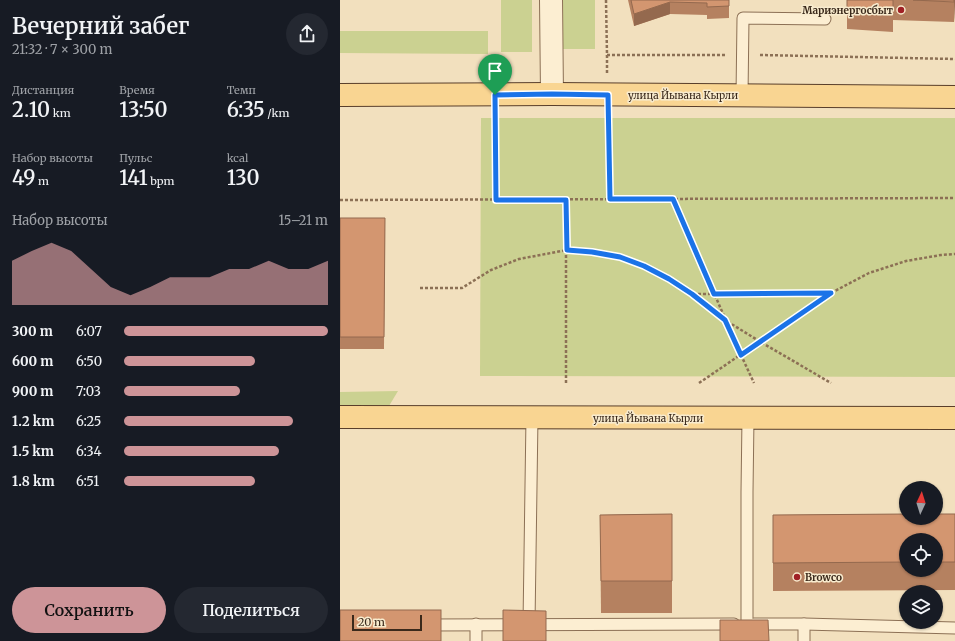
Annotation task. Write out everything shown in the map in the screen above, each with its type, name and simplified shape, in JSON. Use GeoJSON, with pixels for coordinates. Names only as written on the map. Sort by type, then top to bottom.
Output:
{"type":"FeatureCollection","features":[{"type":"Feature","properties":{"kind":"main road","name":"улица Йывана Кырли"},"geometry":{"type":"LineString","coordinates":[[340,95],[552,94],[955,97]]}},
{"type":"Feature","properties":{"kind":"main road","name":"улица Йывана Кырли"},"geometry":{"type":"LineString","coordinates":[[340,417],[955,418]]}},
{"type":"Feature","properties":{"kind":"street"},"geometry":{"type":"LineString","coordinates":[[551,0],[552,94]]}},
{"type":"Feature","properties":{"kind":"lane"},"geometry":{"type":"LineString","coordinates":[[742,96],[743,18],[825,19]]}},
{"type":"Feature","properties":{"kind":"lane"},"geometry":{"type":"LineString","coordinates":[[529,624],[532,417]]}},
{"type":"Feature","properties":{"kind":"lane"},"geometry":{"type":"LineString","coordinates":[[747,624],[748,418]]}},
{"type":"Feature","properties":{"kind":"lane"},"geometry":{"type":"LineString","coordinates":[[416,624],[804,624],[955,628]]}},
{"type":"Feature","properties":{"kind":"lane"},"geometry":{"type":"LineString","coordinates":[[476,624],[476,641]]}},
{"type":"Feature","properties":{"kind":"lane"},"geometry":{"type":"LineString","coordinates":[[804,624],[804,641]]}},
{"type":"Feature","properties":{"kind":"path"},"geometry":{"type":"LineString","coordinates":[[607,55],[610,199]]}},
{"type":"Feature","properties":{"kind":"path"},"geometry":{"type":"LineString","coordinates":[[495,56],[496,200]]}},
{"type":"Feature","properties":{"kind":"path"},"geometry":{"type":"LineString","coordinates":[[340,200],[955,198]]}},
{"type":"Feature","properties":{"kind":"path"},"geometry":{"type":"LineString","coordinates":[[673,199],[754,383]]}},
{"type":"Feature","properties":{"kind":"path"},"geometry":{"type":"LineString","coordinates":[[566,200],[566,382]]}},
{"type":"Feature","properties":{"kind":"path"},"geometry":{"type":"LineString","coordinates":[[420,288],[462,288],[491,270],[519,259],[567,250],[592,252],[620,257],[644,266],[669,279],[692,294],[725,320],[831,383]]}},
{"type":"Feature","properties":{"kind":"path"},"geometry":{"type":"LineString","coordinates":[[699,383],[831,293],[869,273],[906,261],[955,254]]}},
{"type":"Feature","properties":{"kind":"path"},"geometry":{"type":"LineString","coordinates":[[692,294],[831,293]]}},
{"type":"Feature","properties":{"kind":"green space"},"geometry":{"type":"Polygon","coordinates":[[[501,0],[532,0],[532,52],[501,52],[501,0]]]}},
{"type":"Feature","properties":{"kind":"green space"},"geometry":{"type":"Polygon","coordinates":[[[563,0],[595,0],[595,49],[563,49],[563,0]]]}},
{"type":"Feature","properties":{"kind":"green space"},"geometry":{"type":"Polygon","coordinates":[[[340,31],[488,31],[488,54],[340,53],[340,31]]]}},
{"type":"Feature","properties":{"kind":"green space"},"geometry":{"type":"Polygon","coordinates":[[[481,118],[955,118],[955,377],[480,376],[481,118]]]}},
{"type":"Feature","properties":{"kind":"green space"},"geometry":{"type":"Polygon","coordinates":[[[398,391],[389,406],[340,407],[340,392],[398,391]]]}},
{"type":"Feature","properties":{"kind":"building"},"geometry":{"type":"Polygon","coordinates":[[[631,0],[729,0],[729,6],[707,7],[707,3],[670,2],[634,14],[631,0]]]}},
{"type":"Feature","properties":{"kind":"building"},"geometry":{"type":"Polygon","coordinates":[[[847,0],[893,0],[893,11],[847,9],[847,0]]]}},
{"type":"Feature","properties":{"kind":"building"},"geometry":{"type":"Polygon","coordinates":[[[913,0],[954,0],[954,2],[913,0]]]}},
{"type":"Feature","properties":{"kind":"building"},"geometry":{"type":"Polygon","coordinates":[[[340,218],[385,218],[384,337],[340,337],[340,218]]]}},
{"type":"Feature","properties":{"kind":"building"},"geometry":{"type":"Polygon","coordinates":[[[672,514],[672,581],[601,581],[600,515],[672,514]]]}},
{"type":"Feature","properties":{"kind":"building"},"geometry":{"type":"Polygon","coordinates":[[[899,514],[899,525],[943,525],[943,514],[955,514],[955,562],[943,562],[943,533],[899,533],[899,562],[773,563],[773,515],[899,514]]]}},
{"type":"Feature","properties":{"kind":"building"},"geometry":{"type":"Polygon","coordinates":[[[340,610],[441,610],[441,641],[340,641],[340,610]]]}},
{"type":"Feature","properties":{"kind":"building"},"geometry":{"type":"Polygon","coordinates":[[[503,610],[546,611],[546,641],[503,641],[503,610]]]}},
{"type":"Feature","properties":{"kind":"building"},"geometry":{"type":"Polygon","coordinates":[[[720,620],[768,620],[769,641],[720,641],[720,620]]]}},
{"type":"Feature","properties":{"kind":"place","name":"Мариэнергосбыт"},"geometry":{"type":"Point","coordinates":[901,10]}},
{"type":"Feature","properties":{"kind":"place","name":"Browco"},"geometry":{"type":"Point","coordinates":[797,577]}},
{"type":"Feature","properties":{"kind":"route"},"geometry":{"type":"LineString","coordinates":[[495,95],[608,95],[610,199],[673,199],[714,294],[831,293],[759,341],[741,355],[725,320],[692,294],[669,279],[644,266],[620,257],[592,252],[567,250],[566,200],[496,200],[495,95]]}}]}
